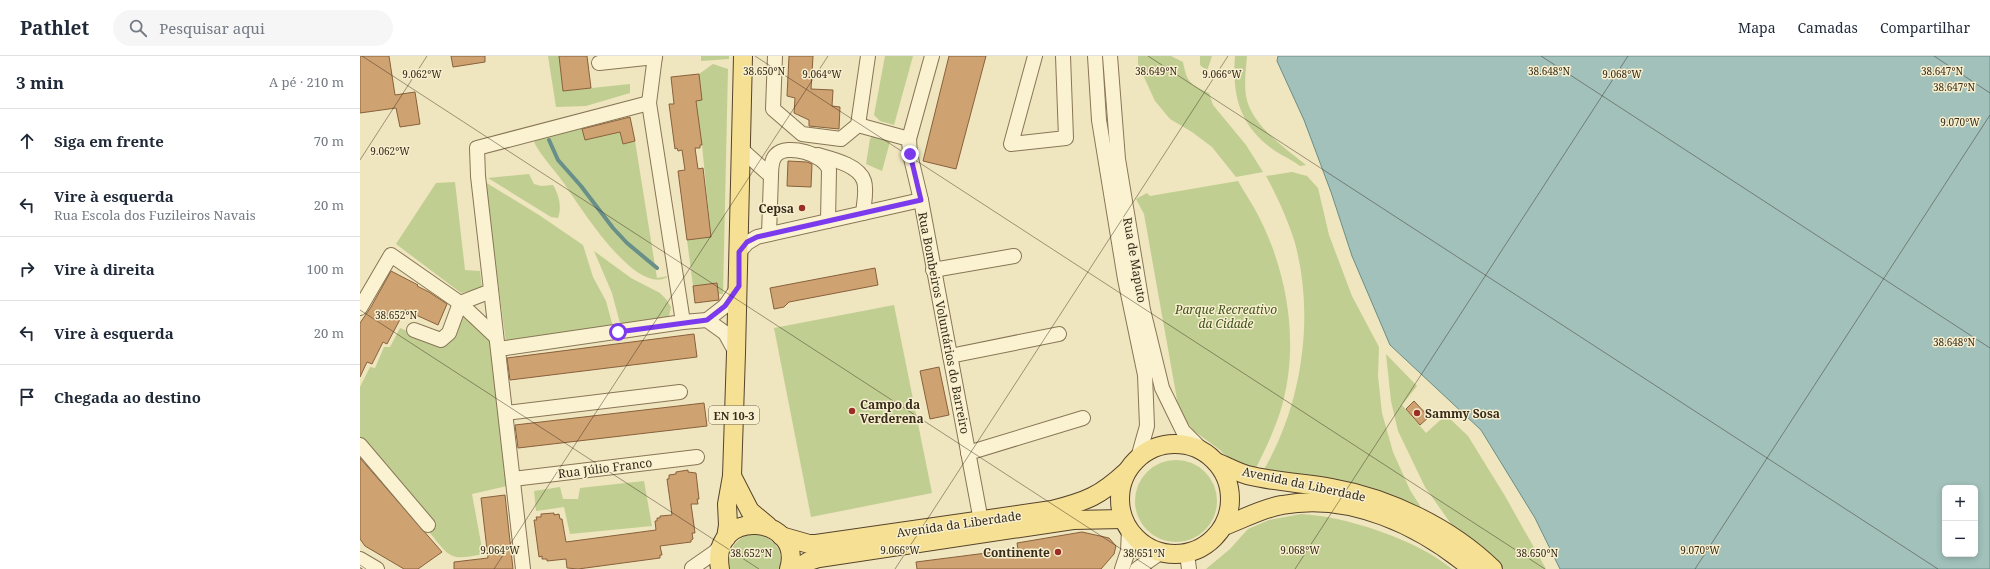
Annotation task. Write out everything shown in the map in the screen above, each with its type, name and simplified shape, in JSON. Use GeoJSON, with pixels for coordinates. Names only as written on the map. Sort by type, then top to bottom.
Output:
{"type":"FeatureCollection","features":[{"type":"Feature","properties":{"kind":"main road","name":"EN 10-3"},"geometry":{"type":"LineString","coordinates":[[724,540],[728,525],[727,504],[732,476],[739,286],[743,56]]}},
{"type":"Feature","properties":{"kind":"main road"},"geometry":{"type":"LineString","coordinates":[[1169,444],[1186,445],[1210,456],[1224,473],[1230,493],[1229,513],[1224,526],[1215,538],[1188,561],[1173,555],[1160,553],[1137,540],[1126,525],[1120,497],[1121,486],[1133,464],[1152,448],[1169,444]]}},
{"type":"Feature","properties":{"kind":"main road","name":"Avenida da Liberdade"},"geometry":{"type":"LineString","coordinates":[[1210,456],[1246,474],[1286,482],[1332,488],[1383,501],[1442,529],[1493,569]]}},
{"type":"Feature","properties":{"kind":"main road","name":"Avenida da Liberdade"},"geometry":{"type":"LineString","coordinates":[[724,540],[742,526],[752,524],[762,525],[809,544],[816,544],[1052,510],[1082,502],[1108,489],[1133,464]]}},
{"type":"Feature","properties":{"kind":"main road","name":"EN 10-3"},"geometry":{"type":"LineString","coordinates":[[732,476],[750,511],[777,532]]}},
{"type":"Feature","properties":{"kind":"main road","name":"Avenida da Liberdade"},"geometry":{"type":"LineString","coordinates":[[1224,526],[1281,504],[1329,502],[1390,517],[1431,539],[1472,569]]}},
{"type":"Feature","properties":{"kind":"main road","name":"Avenida da Liberdade"},"geometry":{"type":"LineString","coordinates":[[796,569],[809,561],[826,557],[1073,520],[1126,525]]}},
{"type":"Feature","properties":{"kind":"main road"},"geometry":{"type":"LineString","coordinates":[[777,532],[787,545],[790,555],[788,569]]}},
{"type":"Feature","properties":{"kind":"main road"},"geometry":{"type":"LineString","coordinates":[[720,569],[718,560],[724,540]]}},
{"type":"Feature","properties":{"kind":"street"},"geometry":{"type":"LineString","coordinates":[[599,63],[655,56],[648,103],[683,322]]}},
{"type":"Feature","properties":{"kind":"street"},"geometry":{"type":"LineString","coordinates":[[775,56],[774,110],[802,134],[841,140],[858,125],[868,56]]}},
{"type":"Feature","properties":{"kind":"street","name":"Rua Bombeiros Voluntários do Barreiro"},"geometry":{"type":"LineString","coordinates":[[932,56],[909,139],[910,154],[921,200],[981,521]]}},
{"type":"Feature","properties":{"kind":"street"},"geometry":{"type":"LineString","coordinates":[[1035,56],[1011,144],[1066,138],[1063,56]]}},
{"type":"Feature","properties":{"kind":"street","name":"Rua de Maputo"},"geometry":{"type":"LineString","coordinates":[[1095,56],[1099,120],[1125,279],[1144,375],[1147,426],[1133,464]]}},
{"type":"Feature","properties":{"kind":"street","name":"Rua de Maputo"},"geometry":{"type":"LineString","coordinates":[[1110,56],[1118,159],[1143,310],[1162,388],[1183,431],[1210,456]]}},
{"type":"Feature","properties":{"kind":"street"},"geometry":{"type":"LineString","coordinates":[[523,569],[491,290],[477,148],[648,103]]}},
{"type":"Feature","properties":{"kind":"street"},"geometry":{"type":"LineString","coordinates":[[858,125],[909,139]]}},
{"type":"Feature","properties":{"kind":"street"},"geometry":{"type":"LineString","coordinates":[[742,150],[771,176]]}},
{"type":"Feature","properties":{"kind":"street"},"geometry":{"type":"LineString","coordinates":[[769,234],[772,163],[775,156],[779,152],[798,151],[837,161],[851,167],[861,176],[865,186],[863,213]]}},
{"type":"Feature","properties":{"kind":"street"},"geometry":{"type":"LineString","coordinates":[[812,154],[822,158],[828,164],[828,221]]}},
{"type":"Feature","properties":{"kind":"street"},"geometry":{"type":"LineString","coordinates":[[739,252],[747,242],[757,237],[921,200]]}},
{"type":"Feature","properties":{"kind":"street"},"geometry":{"type":"LineString","coordinates":[[360,308],[391,255],[460,303],[498,343]]}},
{"type":"Feature","properties":{"kind":"street"},"geometry":{"type":"LineString","coordinates":[[933,270],[1014,256]]}},
{"type":"Feature","properties":{"kind":"street"},"geometry":{"type":"LineString","coordinates":[[498,343],[707,320],[725,306],[739,286]]}},
{"type":"Feature","properties":{"kind":"street"},"geometry":{"type":"LineString","coordinates":[[414,330],[441,340],[448,334],[460,303],[491,290]]}},
{"type":"Feature","properties":{"kind":"street"},"geometry":{"type":"LineString","coordinates":[[707,320],[725,332],[736,353]]}},
{"type":"Feature","properties":{"kind":"street"},"geometry":{"type":"LineString","coordinates":[[950,356],[1059,334]]}},
{"type":"Feature","properties":{"kind":"street"},"geometry":{"type":"LineString","coordinates":[[506,412],[680,392]]}},
{"type":"Feature","properties":{"kind":"street"},"geometry":{"type":"LineString","coordinates":[[968,453],[1083,418]]}},
{"type":"Feature","properties":{"kind":"street"},"geometry":{"type":"LineString","coordinates":[[360,444],[428,525]]}},
{"type":"Feature","properties":{"kind":"street","name":"Rua Júlio Franco"},"geometry":{"type":"LineString","coordinates":[[513,479],[698,457]]}},
{"type":"Feature","properties":{"kind":"street"},"geometry":{"type":"LineString","coordinates":[[1122,569],[1128,551],[1126,525]]}},
{"type":"Feature","properties":{"kind":"street"},"geometry":{"type":"LineString","coordinates":[[691,569],[715,552],[724,540]]}},
{"type":"Feature","properties":{"kind":"street"},"geometry":{"type":"LineString","coordinates":[[1138,569],[1160,553]]}},
{"type":"Feature","properties":{"kind":"street"},"geometry":{"type":"LineString","coordinates":[[360,560],[377,569]]}},
{"type":"Feature","properties":{"kind":"green space"},"geometry":{"type":"Polygon","coordinates":[[[548,56],[559,56],[563,91],[630,84],[630,93],[586,106],[556,107],[548,56]]]}},
{"type":"Feature","properties":{"kind":"green space"},"geometry":{"type":"Polygon","coordinates":[[[701,56],[729,56],[729,59],[701,61],[701,56]]]}},
{"type":"Feature","properties":{"kind":"green space"},"geometry":{"type":"Polygon","coordinates":[[[885,56],[913,56],[894,125],[880,121],[874,115],[885,56]]]}},
{"type":"Feature","properties":{"kind":"green space"},"geometry":{"type":"Polygon","coordinates":[[[1138,56],[1171,56],[1183,62],[1190,82],[1209,93],[1213,105],[1246,145],[1263,172],[1236,177],[1212,147],[1192,132],[1170,119],[1155,101],[1138,64],[1138,56]]]}},
{"type":"Feature","properties":{"kind":"green space"},"geometry":{"type":"Polygon","coordinates":[[[1200,56],[1212,56],[1207,71],[1200,65],[1200,56]]]}},
{"type":"Feature","properties":{"kind":"green space"},"geometry":{"type":"Polygon","coordinates":[[[1235,56],[1247,56],[1245,81],[1246,96],[1249,107],[1255,117],[1270,135],[1306,165],[1300,166],[1274,150],[1260,139],[1251,129],[1240,107],[1237,95],[1234,70],[1235,56]]]}},
{"type":"Feature","properties":{"kind":"green space"},"geometry":{"type":"Polygon","coordinates":[[[713,64],[728,69],[723,294],[718,294],[717,283],[693,286],[687,240],[711,237],[696,101],[702,100],[699,74],[713,64]]]}},
{"type":"Feature","properties":{"kind":"green space"},"geometry":{"type":"Polygon","coordinates":[[[581,127],[585,140],[620,132],[623,144],[635,141],[657,278],[669,276],[656,280],[641,274],[625,262],[610,246],[581,209],[534,142],[540,138],[581,127]]]}},
{"type":"Feature","properties":{"kind":"green space"},"geometry":{"type":"Polygon","coordinates":[[[873,135],[891,138],[882,171],[866,164],[870,139],[873,135]]]}},
{"type":"Feature","properties":{"kind":"green space","name":"Parque Recreativo da Cidade"},"geometry":{"type":"Polygon","coordinates":[[[1292,172],[1307,176],[1318,188],[1329,235],[1352,296],[1379,347],[1378,376],[1382,413],[1393,452],[1410,490],[1424,512],[1263,471],[1276,446],[1296,390],[1304,331],[1304,301],[1301,271],[1295,243],[1278,200],[1266,176],[1292,172]]]}},
{"type":"Feature","properties":{"kind":"green space"},"geometry":{"type":"Polygon","coordinates":[[[529,174],[534,184],[541,186],[553,185],[559,201],[560,210],[558,218],[551,217],[488,178],[529,174]]]}},
{"type":"Feature","properties":{"kind":"green space","name":"Parque Recreativo da Cidade"},"geometry":{"type":"Polygon","coordinates":[[[1238,181],[1258,215],[1276,259],[1283,282],[1290,330],[1288,378],[1281,411],[1255,470],[1229,460],[1220,450],[1194,431],[1185,420],[1178,405],[1144,214],[1136,199],[1147,193],[1150,196],[1238,181]]]}},
{"type":"Feature","properties":{"kind":"green space"},"geometry":{"type":"Polygon","coordinates":[[[455,182],[465,270],[480,271],[482,288],[461,293],[396,244],[436,183],[455,182]]]}},
{"type":"Feature","properties":{"kind":"green space"},"geometry":{"type":"Polygon","coordinates":[[[485,182],[539,215],[583,245],[593,277],[606,301],[613,327],[506,343],[485,182]]]}},
{"type":"Feature","properties":{"kind":"green space"},"geometry":{"type":"Polygon","coordinates":[[[594,251],[631,278],[660,293],[671,307],[669,316],[666,320],[621,327],[612,293],[594,251]]]}},
{"type":"Feature","properties":{"kind":"green space","name":"Campo da Verderena"},"geometry":{"type":"Polygon","coordinates":[[[894,305],[932,493],[811,517],[774,328],[894,305]]]}},
{"type":"Feature","properties":{"kind":"green space"},"geometry":{"type":"Polygon","coordinates":[[[462,310],[492,341],[507,486],[472,494],[483,554],[457,557],[447,552],[429,532],[434,522],[360,437],[360,387],[370,367],[375,368],[384,347],[390,347],[400,328],[441,345],[462,310]]]}},
{"type":"Feature","properties":{"kind":"green space"},"geometry":{"type":"Polygon","coordinates":[[[1386,354],[1417,386],[1402,405],[1426,433],[1446,415],[1468,436],[1505,496],[1546,569],[1503,569],[1491,557],[1456,531],[1425,487],[1398,431],[1391,401],[1386,354]]]}},
{"type":"Feature","properties":{"kind":"green space"},"geometry":{"type":"Polygon","coordinates":[[[1176,460],[1192,463],[1205,472],[1214,485],[1217,501],[1214,517],[1205,530],[1192,539],[1176,542],[1160,539],[1147,530],[1138,517],[1135,501],[1138,485],[1147,472],[1160,463],[1176,460]]]}},
{"type":"Feature","properties":{"kind":"green space"},"geometry":{"type":"Polygon","coordinates":[[[644,481],[652,526],[570,534],[564,507],[536,511],[534,491],[560,487],[563,499],[578,499],[580,488],[644,481]]]}},
{"type":"Feature","properties":{"kind":"green space"},"geometry":{"type":"Polygon","coordinates":[[[1301,514],[1338,519],[1380,531],[1420,548],[1438,558],[1452,569],[1206,569],[1230,549],[1248,529],[1269,520],[1301,514]]]}},
{"type":"Feature","properties":{"kind":"green space"},"geometry":{"type":"Polygon","coordinates":[[[749,534],[763,536],[774,543],[778,548],[780,555],[781,561],[779,569],[730,569],[729,557],[732,548],[739,540],[749,534]]]}},
{"type":"Feature","properties":{"kind":"water"},"geometry":{"type":"Polygon","coordinates":[[[1278,56],[1990,56],[1990,569],[1560,569],[1535,518],[1481,430],[1390,345],[1352,256],[1331,192],[1304,120],[1277,61],[1278,56]]]}},
{"type":"Feature","properties":{"kind":"building"},"geometry":{"type":"Polygon","coordinates":[[[360,56],[389,56],[395,95],[415,92],[420,124],[400,127],[396,108],[360,113],[360,56]]]}},
{"type":"Feature","properties":{"kind":"building"},"geometry":{"type":"Polygon","coordinates":[[[451,56],[485,56],[485,62],[453,67],[451,56]]]}},
{"type":"Feature","properties":{"kind":"building"},"geometry":{"type":"Polygon","coordinates":[[[559,56],[587,56],[591,88],[563,91],[559,56]]]}},
{"type":"Feature","properties":{"kind":"building"},"geometry":{"type":"Polygon","coordinates":[[[789,56],[813,56],[811,89],[833,90],[832,106],[840,107],[839,129],[809,126],[809,120],[794,113],[795,98],[787,96],[789,56]]]}},
{"type":"Feature","properties":{"kind":"building"},"geometry":{"type":"Polygon","coordinates":[[[949,56],[986,56],[956,169],[923,161],[949,56]]]}},
{"type":"Feature","properties":{"kind":"building"},"geometry":{"type":"Polygon","coordinates":[[[699,74],[702,100],[696,101],[702,145],[700,145],[700,148],[695,148],[698,169],[703,168],[711,237],[687,240],[678,171],[685,170],[682,150],[678,151],[677,148],[675,149],[669,104],[674,104],[671,77],[699,74]]]}},
{"type":"Feature","properties":{"kind":"building"},"geometry":{"type":"Polygon","coordinates":[[[630,117],[635,141],[623,144],[620,132],[585,140],[582,129],[630,117]]]}},
{"type":"Feature","properties":{"kind":"building"},"geometry":{"type":"Polygon","coordinates":[[[788,161],[807,162],[812,164],[811,187],[787,186],[788,161]]]}},
{"type":"Feature","properties":{"kind":"building"},"geometry":{"type":"Polygon","coordinates":[[[875,268],[878,285],[789,302],[784,307],[774,309],[770,288],[875,268]]]}},
{"type":"Feature","properties":{"kind":"building"},"geometry":{"type":"Polygon","coordinates":[[[391,271],[418,285],[417,286],[447,304],[438,325],[405,310],[387,344],[383,342],[372,364],[367,362],[360,377],[360,323],[371,307],[391,271]]]}},
{"type":"Feature","properties":{"kind":"building"},"geometry":{"type":"Polygon","coordinates":[[[717,283],[719,300],[695,303],[693,286],[717,283]]]}},
{"type":"Feature","properties":{"kind":"building"},"geometry":{"type":"Polygon","coordinates":[[[694,334],[697,357],[510,380],[507,358],[694,334]]]}},
{"type":"Feature","properties":{"kind":"building"},"geometry":{"type":"Polygon","coordinates":[[[939,367],[949,415],[930,419],[920,371],[939,367]]]}},
{"type":"Feature","properties":{"kind":"building","name":"Sammy Sosa"},"geometry":{"type":"Polygon","coordinates":[[[1414,401],[1429,417],[1420,425],[1406,409],[1414,401]]]}},
{"type":"Feature","properties":{"kind":"building"},"geometry":{"type":"Polygon","coordinates":[[[704,403],[707,426],[518,448],[515,425],[704,403]]]}},
{"type":"Feature","properties":{"kind":"building"},"geometry":{"type":"Polygon","coordinates":[[[360,458],[442,552],[418,569],[404,569],[365,546],[360,539],[360,458]]]}},
{"type":"Feature","properties":{"kind":"building"},"geometry":{"type":"Polygon","coordinates":[[[688,470],[688,472],[696,473],[699,499],[697,499],[698,504],[691,504],[695,533],[692,533],[693,539],[691,542],[660,546],[662,555],[660,555],[660,558],[578,569],[567,568],[566,559],[547,561],[547,559],[542,559],[542,556],[539,557],[534,520],[537,520],[536,517],[541,517],[541,514],[559,514],[560,519],[562,519],[566,542],[656,530],[655,521],[657,521],[657,518],[660,518],[660,516],[672,515],[667,479],[669,479],[669,475],[688,470]]]}},
{"type":"Feature","properties":{"kind":"building"},"geometry":{"type":"Polygon","coordinates":[[[505,495],[513,569],[454,569],[454,562],[488,558],[481,498],[505,495]]]}},
{"type":"Feature","properties":{"kind":"building","name":"Continente"},"geometry":{"type":"Polygon","coordinates":[[[1082,532],[1109,538],[1116,546],[1114,554],[1101,569],[917,569],[916,562],[1018,549],[1017,543],[1082,532]]]}},
{"type":"Feature","properties":{"kind":"waterway"},"geometry":{"type":"LineString","coordinates":[[549,140],[558,160],[581,186],[613,228],[627,243],[657,268]]}},
{"type":"Feature","properties":{"kind":"place","name":"Cepsa"},"geometry":{"type":"Point","coordinates":[802,208]}},
{"type":"Feature","properties":{"kind":"place","name":"Campo da Verderena"},"geometry":{"type":"Point","coordinates":[852,411]}},
{"type":"Feature","properties":{"kind":"place","name":"Sammy Sosa"},"geometry":{"type":"Point","coordinates":[1417,413]}},
{"type":"Feature","properties":{"kind":"place","name":"Continente"},"geometry":{"type":"Point","coordinates":[1058,552]}},
{"type":"Feature","properties":{"kind":"route"},"geometry":{"type":"LineString","coordinates":[[618,332],[683,322],[707,320],[725,306],[739,286],[739,252],[747,242],[757,237],[921,200],[910,154]]}}]}
